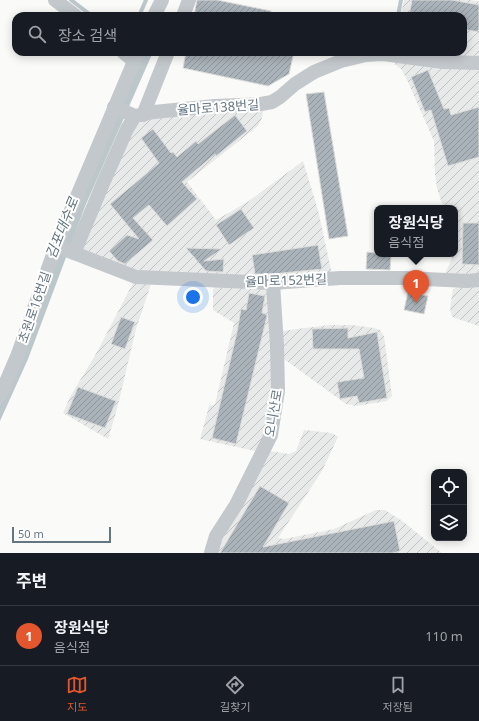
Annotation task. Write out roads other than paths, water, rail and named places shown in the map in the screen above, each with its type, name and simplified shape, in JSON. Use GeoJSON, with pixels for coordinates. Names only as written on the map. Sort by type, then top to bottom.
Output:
{"type":"FeatureCollection","features":[{"type":"Feature","properties":{"kind":"lane"},"geometry":{"type":"LineString","coordinates":[[55,0],[71,12]]}},
{"type":"Feature","properties":{"kind":"lane"},"geometry":{"type":"LineString","coordinates":[[156,12],[162,0]]}},
{"type":"Feature","properties":{"kind":"lane"},"geometry":{"type":"LineString","coordinates":[[184,12],[189,0]]}},
{"type":"Feature","properties":{"kind":"lane","name":"초원로16번길"},"geometry":{"type":"LineString","coordinates":[[0,396],[18,354],[56,246],[136,56]]}},
{"type":"Feature","properties":{"kind":"lane"},"geometry":{"type":"LineString","coordinates":[[74,253],[106,174],[127,129],[139,116],[166,56]]}},
{"type":"Feature","properties":{"kind":"lane","name":"율마로138번길"},"geometry":{"type":"LineString","coordinates":[[139,116],[161,111],[272,102],[294,84],[314,72],[362,56]]}},
{"type":"Feature","properties":{"kind":"lane","name":"율마로138번길"},"geometry":{"type":"LineString","coordinates":[[398,56],[443,62],[479,63]]}},
{"type":"Feature","properties":{"kind":"lane"},"geometry":{"type":"LineString","coordinates":[[114,107],[139,116]]}},
{"type":"Feature","properties":{"kind":"lane","name":"율마로152번길"},"geometry":{"type":"LineString","coordinates":[[56,246],[136,277],[273,283],[340,278],[479,280]]}},
{"type":"Feature","properties":{"kind":"lane","name":"오니산로"},"geometry":{"type":"LineString","coordinates":[[211,553],[216,536],[236,505],[271,434],[278,391],[273,283]]}},
{"type":"Feature","properties":{"kind":"waterway"},"geometry":{"type":"LineString","coordinates":[[71,0],[87,12]]}},
{"type":"Feature","properties":{"kind":"waterway"},"geometry":{"type":"LineString","coordinates":[[141,12],[146,0]]}},
{"type":"Feature","properties":{"kind":"waterway"},"geometry":{"type":"LineString","coordinates":[[399,12],[401,0]]}},
{"type":"Feature","properties":{"kind":"place","name":"장원식당"},"geometry":{"type":"Point","coordinates":[416,303]}},
{"type":"Feature","properties":{"kind":"water label","name":"김포대수로"},"geometry":{"type":"Point","coordinates":[62,228]}}]}
